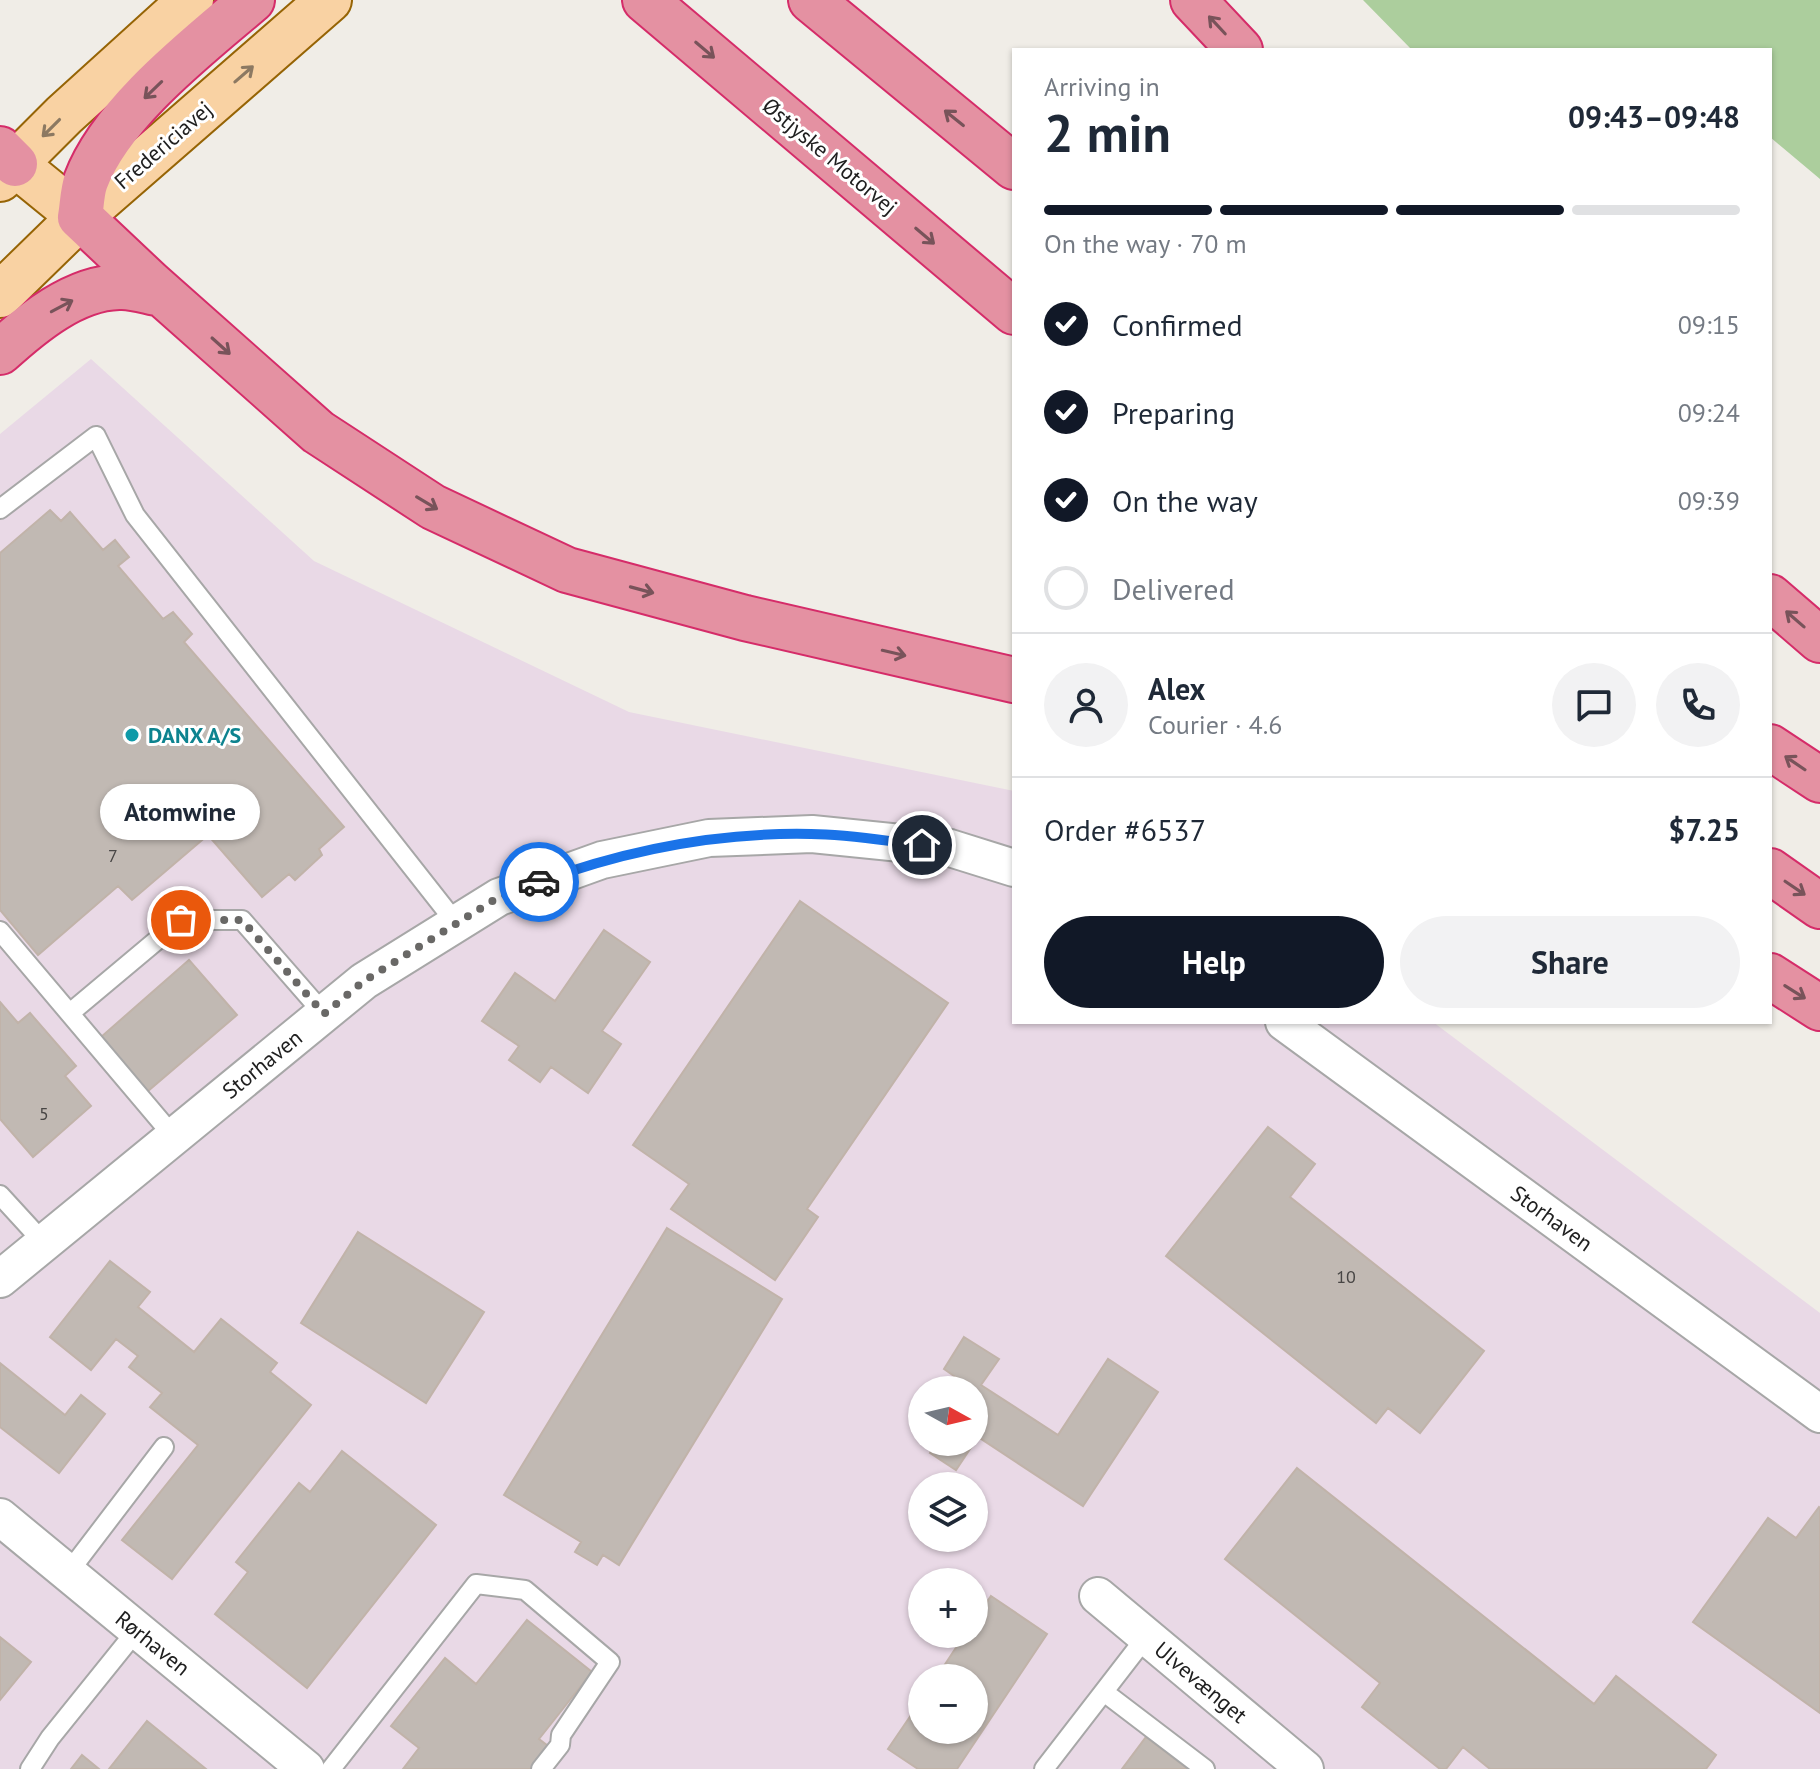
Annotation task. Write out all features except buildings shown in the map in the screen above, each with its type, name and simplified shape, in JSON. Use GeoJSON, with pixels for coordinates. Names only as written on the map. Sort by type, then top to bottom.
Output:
{"type":"FeatureCollection","features":[{"type":"Feature","properties":{"kind":"highway"},"geometry":{"type":"LineString","coordinates":[[252,0],[171,73],[106,141],[86,182],[80,217],[162,294],[318,432],[433,507],[567,570],[745,618],[1012,680]]}},
{"type":"Feature","properties":{"kind":"highway","name":"Østjyske Motorvej"},"geometry":{"type":"LineString","coordinates":[[645,0],[1012,310]]}},
{"type":"Feature","properties":{"kind":"highway"},"geometry":{"type":"LineString","coordinates":[[811,0],[1012,165]]}},
{"type":"Feature","properties":{"kind":"highway"},"geometry":{"type":"LineString","coordinates":[[1193,0],[1238,48]]}},
{"type":"Feature","properties":{"kind":"highway"},"geometry":{"type":"LineString","coordinates":[[0,352],[51,311],[88,293],[120,287],[162,294]]}},
{"type":"Feature","properties":{"kind":"highway"},"geometry":{"type":"LineString","coordinates":[[1772,599],[1820,640]]}},
{"type":"Feature","properties":{"kind":"highway"},"geometry":{"type":"LineString","coordinates":[[1772,748],[1820,780]]}},
{"type":"Feature","properties":{"kind":"highway"},"geometry":{"type":"LineString","coordinates":[[1772,872],[1820,906]]}},
{"type":"Feature","properties":{"kind":"highway"},"geometry":{"type":"LineString","coordinates":[[1772,977],[1820,1008]]}},
{"type":"Feature","properties":{"kind":"main road"},"geometry":{"type":"LineString","coordinates":[[80,217],[5,164],[191,0]]}},
{"type":"Feature","properties":{"kind":"main road","name":"Fredericiavej"},"geometry":{"type":"LineString","coordinates":[[0,295],[80,217],[329,0]]}},
{"type":"Feature","properties":{"kind":"street","name":"Storhaven"},"geometry":{"type":"LineString","coordinates":[[0,1279],[364,981],[499,897],[602,860],[709,838],[812,834],[950,848],[1012,867]]}},
{"type":"Feature","properties":{"kind":"street","name":"Storhaven"},"geometry":{"type":"LineString","coordinates":[[1287,1024],[1820,1414]]}},
{"type":"Feature","properties":{"kind":"street","name":"Rørhaven"},"geometry":{"type":"LineString","coordinates":[[0,1517],[306,1769]]}},
{"type":"Feature","properties":{"kind":"street","name":"Ulvevænget"},"geometry":{"type":"LineString","coordinates":[[1098,1596],[1305,1769]]}},
{"type":"Feature","properties":{"kind":"lane"},"geometry":{"type":"LineString","coordinates":[[0,509],[96,436],[135,515],[456,923]]}},
{"type":"Feature","properties":{"kind":"lane"},"geometry":{"type":"LineString","coordinates":[[70,1013],[181,920],[242,920],[324,1014]]}},
{"type":"Feature","properties":{"kind":"lane"},"geometry":{"type":"LineString","coordinates":[[0,931],[174,1137]]}},
{"type":"Feature","properties":{"kind":"lane"},"geometry":{"type":"LineString","coordinates":[[0,1195],[44,1243]]}},
{"type":"Feature","properties":{"kind":"lane"},"geometry":{"type":"LineString","coordinates":[[68,1573],[164,1447]]}},
{"type":"Feature","properties":{"kind":"lane"},"geometry":{"type":"LineString","coordinates":[[331,1769],[476,1584],[525,1590],[610,1662],[561,1735],[560,1745],[541,1769]]}},
{"type":"Feature","properties":{"kind":"lane"},"geometry":{"type":"LineString","coordinates":[[30,1769],[50,1738],[137,1630]]}},
{"type":"Feature","properties":{"kind":"lane"},"geometry":{"type":"LineString","coordinates":[[1044,1769],[1146,1637]]}},
{"type":"Feature","properties":{"kind":"lane"},"geometry":{"type":"LineString","coordinates":[[1104,1692],[1205,1769]]}},
{"type":"Feature","properties":{"kind":"shaded area"},"geometry":{"type":"Polygon","coordinates":[[[91,359],[314,561],[629,712],[1012,791],[1012,1024],[1436,1024],[1820,1313],[1820,1769],[0,1769],[0,434],[91,359]]]}},
{"type":"Feature","properties":{"kind":"green space"},"geometry":{"type":"Polygon","coordinates":[[[1363,0],[1820,0],[1820,179],[1772,139],[1772,48],[1410,48],[1363,0]]]}},
{"type":"Feature","properties":{"kind":"way so far"},"geometry":{"type":"LineString","coordinates":[[181,920],[242,920],[324,1014],[364,981],[499,897],[539,882]]}},
{"type":"Feature","properties":{"kind":"place","name":"DANX A/S"},"geometry":{"type":"Point","coordinates":[132,735]}},
{"type":"Feature","properties":{"kind":"place","name":"Atomwine"},"geometry":{"type":"Point","coordinates":[181,920]}},
{"type":"Feature","properties":{"kind":"route"},"geometry":{"type":"LineString","coordinates":[[539,882],[602,860],[709,838],[812,834],[922,845]]}}]}
